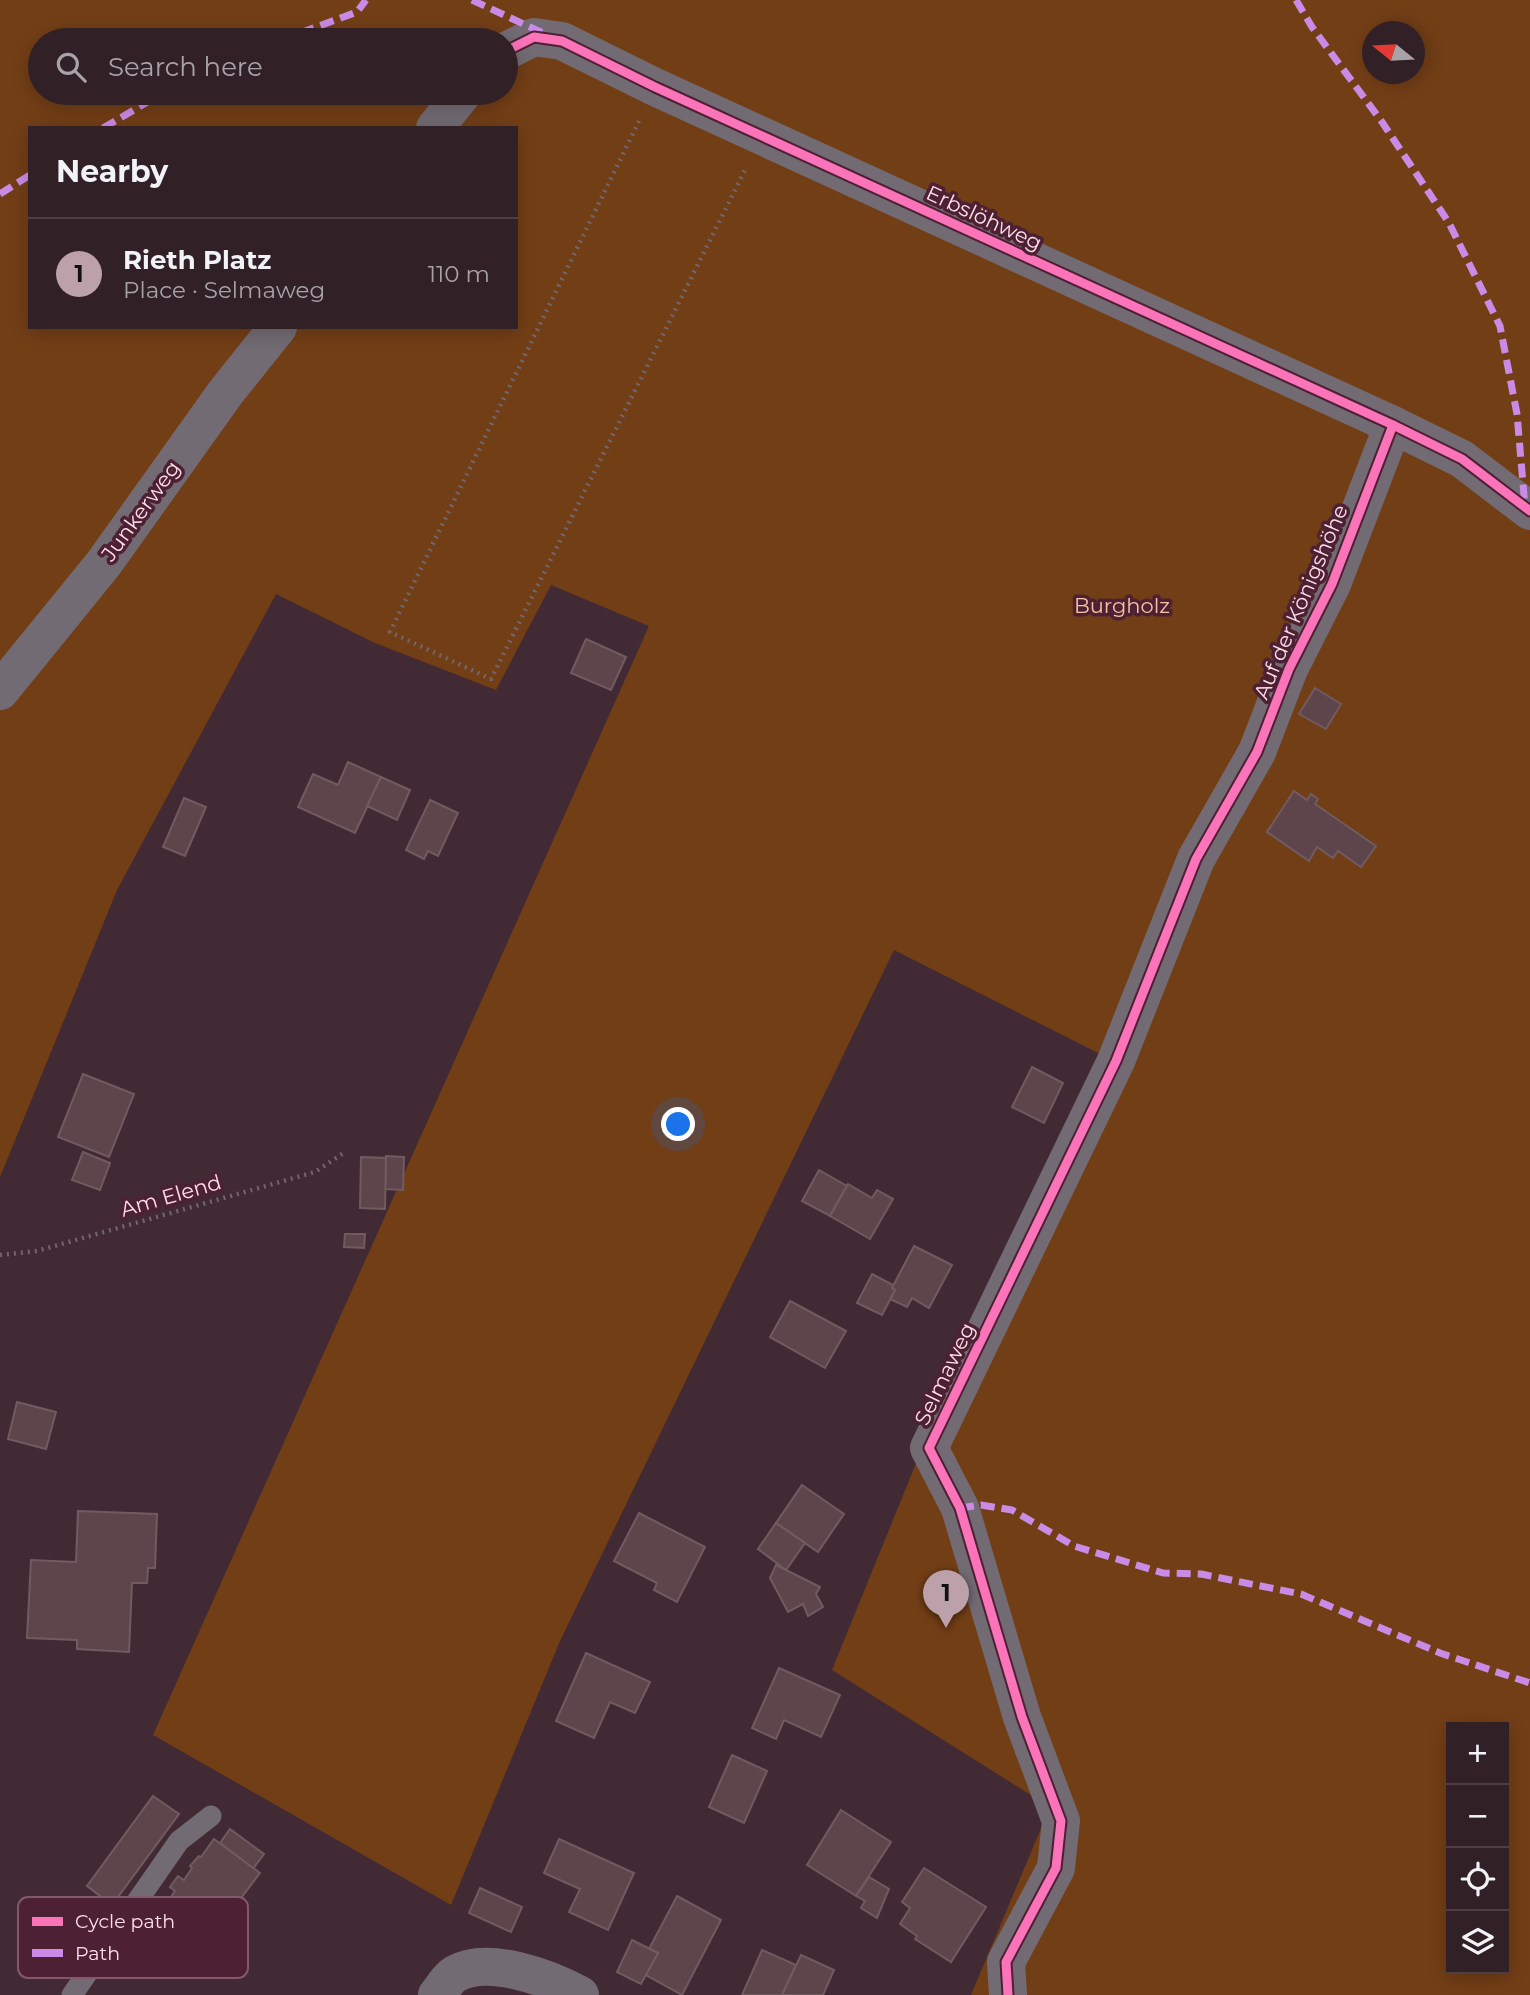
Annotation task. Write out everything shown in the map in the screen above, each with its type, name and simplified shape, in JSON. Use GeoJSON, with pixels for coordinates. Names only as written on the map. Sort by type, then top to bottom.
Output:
{"type":"FeatureCollection","features":[{"type":"Feature","properties":{"kind":"street","name":"Erbslöhweg"},"geometry":{"type":"LineString","coordinates":[[518,45],[534,37],[562,41],[762,136],[1393,425]]}},
{"type":"Feature","properties":{"kind":"street"},"geometry":{"type":"LineString","coordinates":[[437,126],[453,105]]}},
{"type":"Feature","properties":{"kind":"street","name":"Junkerweg"},"geometry":{"type":"LineString","coordinates":[[0,691],[104,563],[226,392],[276,329]]}},
{"type":"Feature","properties":{"kind":"street"},"geometry":{"type":"LineString","coordinates":[[1393,425],[1462,459],[1530,511]]}},
{"type":"Feature","properties":{"kind":"street","name":"Auf der Königshöhe"},"geometry":{"type":"LineString","coordinates":[[1196,859],[1257,752],[1289,669],[1332,584],[1393,425]]}},
{"type":"Feature","properties":{"kind":"street","name":"Selmaweg"},"geometry":{"type":"LineString","coordinates":[[1008,1995],[1006,1962],[1056,1868],[1061,1821],[1022,1717],[960,1508],[929,1448],[1116,1061],[1196,859]]}},
{"type":"Feature","properties":{"kind":"street"},"geometry":{"type":"LineString","coordinates":[[437,1995],[453,1975],[477,1966],[510,1968],[580,1995]]}},
{"type":"Feature","properties":{"kind":"lane"},"geometry":{"type":"LineString","coordinates":[[140,1897],[179,1841],[211,1816]]}},
{"type":"Feature","properties":{"kind":"lane"},"geometry":{"type":"LineString","coordinates":[[72,1995],[84,1978]]}},
{"type":"Feature","properties":{"kind":"path"},"geometry":{"type":"LineString","coordinates":[[656,87],[390,632],[491,679],[762,136]]}},
{"type":"Feature","properties":{"kind":"green space","name":"Burgholz"},"geometry":{"type":"Polygon","coordinates":[[[0,0],[1530,0],[1530,1995],[971,1995],[1050,1807],[832,1670],[921,1451],[1110,1059],[894,950],[560,1641],[451,1905],[153,1735],[649,626],[551,585],[496,690],[375,643],[276,594],[117,890],[0,1177],[0,0]]]}},
{"type":"Feature","properties":{"kind":"building"},"geometry":{"type":"Polygon","coordinates":[[[586,639],[626,657],[611,690],[571,673],[586,639]]]}},
{"type":"Feature","properties":{"kind":"building"},"geometry":{"type":"Polygon","coordinates":[[[1315,688],[1341,704],[1326,729],[1299,714],[1315,688]]]}},
{"type":"Feature","properties":{"kind":"building"},"geometry":{"type":"Polygon","coordinates":[[[348,762],[381,777],[355,833],[298,807],[313,774],[338,785],[348,762]]]}},
{"type":"Feature","properties":{"kind":"building"},"geometry":{"type":"Polygon","coordinates":[[[381,777],[410,790],[397,820],[367,806],[381,777]]]}},
{"type":"Feature","properties":{"kind":"building"},"geometry":{"type":"Polygon","coordinates":[[[1294,791],[1307,800],[1311,794],[1318,799],[1315,804],[1376,846],[1361,867],[1338,851],[1333,858],[1317,847],[1309,861],[1267,832],[1294,791]]]}},
{"type":"Feature","properties":{"kind":"building"},"geometry":{"type":"Polygon","coordinates":[[[184,798],[206,807],[185,856],[163,847],[184,798]]]}},
{"type":"Feature","properties":{"kind":"building"},"geometry":{"type":"Polygon","coordinates":[[[430,800],[458,813],[438,856],[428,851],[424,859],[406,850],[430,800]]]}},
{"type":"Feature","properties":{"kind":"building"},"geometry":{"type":"Polygon","coordinates":[[[1032,1067],[1063,1083],[1044,1123],[1012,1107],[1032,1067]]]}},
{"type":"Feature","properties":{"kind":"building"},"geometry":{"type":"Polygon","coordinates":[[[83,1074],[134,1094],[109,1157],[58,1137],[83,1074]]]}},
{"type":"Feature","properties":{"kind":"building"},"geometry":{"type":"Polygon","coordinates":[[[83,1152],[110,1163],[100,1190],[72,1180],[83,1152]]]}},
{"type":"Feature","properties":{"kind":"building"},"geometry":{"type":"Polygon","coordinates":[[[386,1156],[404,1157],[403,1190],[385,1189],[386,1156]]]}},
{"type":"Feature","properties":{"kind":"building"},"geometry":{"type":"Polygon","coordinates":[[[361,1157],[386,1158],[385,1209],[360,1208],[361,1157]]]}},
{"type":"Feature","properties":{"kind":"building"},"geometry":{"type":"Polygon","coordinates":[[[819,1170],[847,1186],[830,1216],[802,1201],[819,1170]]]}},
{"type":"Feature","properties":{"kind":"building"},"geometry":{"type":"Polygon","coordinates":[[[848,1184],[872,1198],[877,1190],[893,1199],[870,1239],[830,1216],[848,1184]]]}},
{"type":"Feature","properties":{"kind":"building"},"geometry":{"type":"Polygon","coordinates":[[[345,1234],[365,1234],[364,1248],[344,1247],[345,1234]]]}},
{"type":"Feature","properties":{"kind":"building"},"geometry":{"type":"Polygon","coordinates":[[[914,1246],[952,1265],[929,1308],[912,1298],[907,1307],[890,1299],[895,1290],[892,1288],[914,1246]]]}},
{"type":"Feature","properties":{"kind":"building"},"geometry":{"type":"Polygon","coordinates":[[[872,1274],[893,1285],[895,1290],[882,1315],[857,1303],[872,1274]]]}},
{"type":"Feature","properties":{"kind":"building"},"geometry":{"type":"Polygon","coordinates":[[[790,1301],[846,1331],[825,1368],[770,1337],[790,1301]]]}},
{"type":"Feature","properties":{"kind":"building"},"geometry":{"type":"Polygon","coordinates":[[[17,1402],[56,1412],[46,1449],[8,1439],[17,1402]]]}},
{"type":"Feature","properties":{"kind":"building"},"geometry":{"type":"Polygon","coordinates":[[[802,1485],[844,1514],[818,1552],[776,1523],[802,1485]]]}},
{"type":"Feature","properties":{"kind":"building"},"geometry":{"type":"Polygon","coordinates":[[[78,1511],[157,1514],[155,1568],[148,1568],[147,1583],[132,1583],[129,1652],[77,1649],[77,1640],[27,1638],[31,1560],[76,1562],[78,1511]]]}},
{"type":"Feature","properties":{"kind":"building"},"geometry":{"type":"Polygon","coordinates":[[[639,1513],[705,1547],[677,1602],[654,1590],[657,1583],[614,1561],[639,1513]]]}},
{"type":"Feature","properties":{"kind":"building"},"geometry":{"type":"Polygon","coordinates":[[[776,1523],[805,1543],[786,1570],[758,1549],[776,1523]]]}},
{"type":"Feature","properties":{"kind":"building"},"geometry":{"type":"Polygon","coordinates":[[[776,1565],[820,1587],[816,1594],[823,1607],[808,1616],[803,1604],[788,1612],[770,1578],[776,1565]]]}},
{"type":"Feature","properties":{"kind":"building"},"geometry":{"type":"Polygon","coordinates":[[[586,1653],[650,1682],[635,1713],[610,1702],[594,1738],[556,1721],[586,1653]]]}},
{"type":"Feature","properties":{"kind":"building"},"geometry":{"type":"Polygon","coordinates":[[[779,1668],[840,1695],[821,1737],[784,1720],[776,1739],[752,1728],[779,1668]]]}},
{"type":"Feature","properties":{"kind":"building"},"geometry":{"type":"Polygon","coordinates":[[[732,1755],[767,1771],[744,1823],[709,1807],[732,1755]]]}},
{"type":"Feature","properties":{"kind":"building"},"geometry":{"type":"Polygon","coordinates":[[[153,1796],[179,1814],[118,1897],[101,1897],[87,1886],[153,1796]]]}},
{"type":"Feature","properties":{"kind":"building"},"geometry":{"type":"Polygon","coordinates":[[[841,1810],[891,1842],[856,1896],[807,1865],[841,1810]]]}},
{"type":"Feature","properties":{"kind":"building"},"geometry":{"type":"Polygon","coordinates":[[[230,1829],[264,1854],[253,1869],[220,1843],[230,1829]]]}},
{"type":"Feature","properties":{"kind":"building"},"geometry":{"type":"Polygon","coordinates":[[[214,1839],[260,1873],[242,1897],[171,1897],[175,1891],[170,1887],[178,1876],[184,1880],[192,1868],[190,1866],[201,1857],[214,1839]]]}},
{"type":"Feature","properties":{"kind":"building"},"geometry":{"type":"Polygon","coordinates":[[[559,1839],[634,1873],[608,1930],[569,1912],[580,1889],[544,1873],[559,1839]]]}},
{"type":"Feature","properties":{"kind":"building"},"geometry":{"type":"Polygon","coordinates":[[[924,1868],[986,1907],[951,1962],[915,1939],[917,1936],[900,1924],[910,1908],[902,1902],[924,1868]]]}},
{"type":"Feature","properties":{"kind":"building"},"geometry":{"type":"Polygon","coordinates":[[[869,1877],[889,1889],[877,1918],[861,1908],[865,1901],[856,1896],[869,1877]]]}},
{"type":"Feature","properties":{"kind":"building"},"geometry":{"type":"Polygon","coordinates":[[[480,1888],[522,1907],[511,1932],[469,1913],[480,1888]]]}},
{"type":"Feature","properties":{"kind":"building"},"geometry":{"type":"Polygon","coordinates":[[[677,1896],[721,1920],[682,1995],[646,1975],[658,1953],[649,1949],[677,1896]]]}},
{"type":"Feature","properties":{"kind":"building"},"geometry":{"type":"Polygon","coordinates":[[[632,1940],[658,1953],[641,1984],[617,1972],[632,1940]]]}},
{"type":"Feature","properties":{"kind":"building"},"geometry":{"type":"Polygon","coordinates":[[[762,1950],[796,1965],[782,1995],[742,1995],[762,1950]]]}},
{"type":"Feature","properties":{"kind":"building"},"geometry":{"type":"Polygon","coordinates":[[[801,1955],[834,1970],[823,1995],[782,1995],[801,1955]]]}},
{"type":"Feature","properties":{"kind":"marked path"},"geometry":{"type":"LineString","coordinates":[[314,28],[357,12],[366,0]]}},
{"type":"Feature","properties":{"kind":"marked path"},"geometry":{"type":"LineString","coordinates":[[472,0],[545,34]]}},
{"type":"Feature","properties":{"kind":"marked path"},"geometry":{"type":"LineString","coordinates":[[1296,0],[1449,223],[1500,326],[1517,414],[1525,507]]}},
{"type":"Feature","properties":{"kind":"marked path"},"geometry":{"type":"LineString","coordinates":[[106,126],[142,105]]}},
{"type":"Feature","properties":{"kind":"marked path"},"geometry":{"type":"LineString","coordinates":[[0,194],[28,176]]}},
{"type":"Feature","properties":{"kind":"marked path"},"geometry":{"type":"LineString","coordinates":[[960,1508],[981,1505],[1012,1510],[1074,1546],[1163,1573],[1201,1574],[1301,1594],[1440,1653],[1530,1683]]}},
{"type":"Feature","properties":{"kind":"cycle path"},"geometry":{"type":"LineString","coordinates":[[518,45],[534,37],[562,41],[655,87],[1393,425],[1462,459],[1530,511]]}},
{"type":"Feature","properties":{"kind":"cycle path"},"geometry":{"type":"LineString","coordinates":[[1008,1995],[1006,1962],[1056,1868],[1061,1821],[1022,1717],[960,1508],[929,1448],[1116,1061],[1196,859],[1257,752],[1289,669],[1332,584],[1393,425]]}},
{"type":"Feature","properties":{"kind":"place","name":"Rieth Platz"},"geometry":{"type":"Point","coordinates":[946,1628]}}]}
